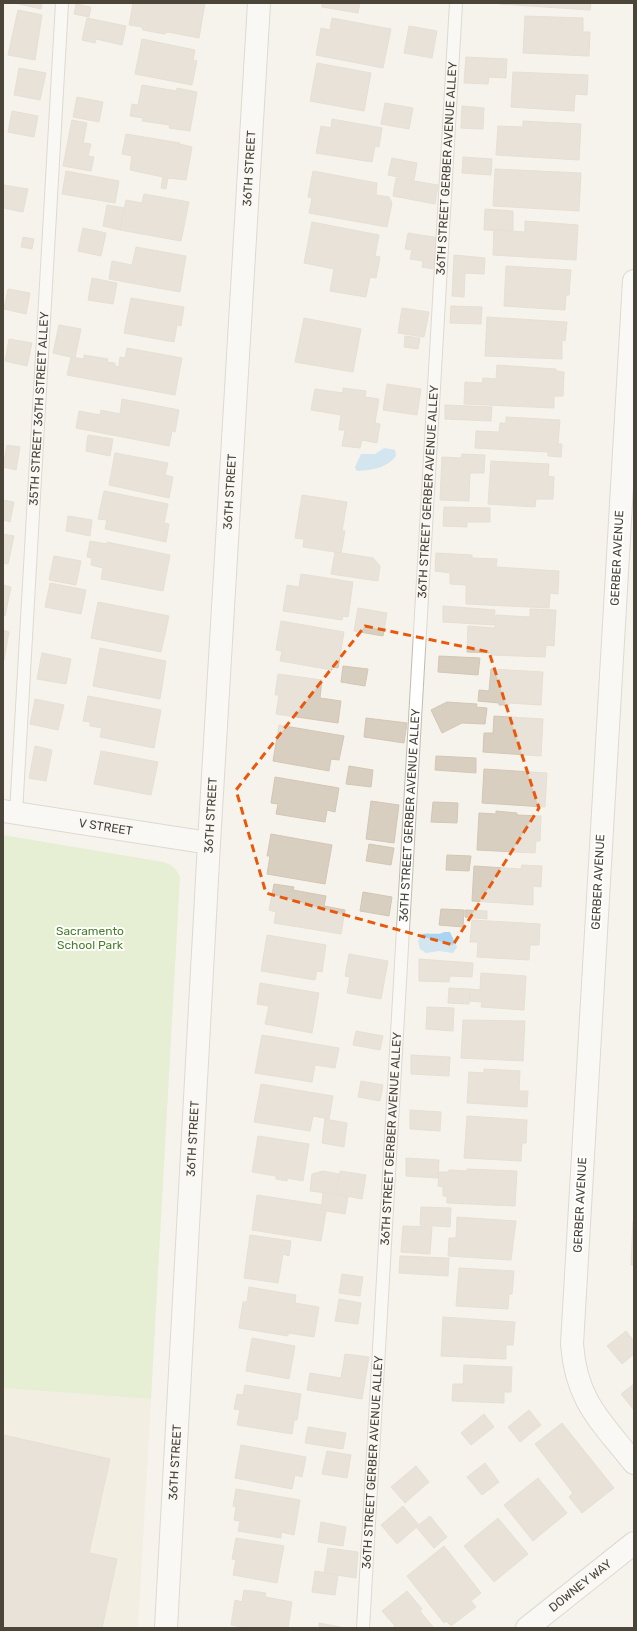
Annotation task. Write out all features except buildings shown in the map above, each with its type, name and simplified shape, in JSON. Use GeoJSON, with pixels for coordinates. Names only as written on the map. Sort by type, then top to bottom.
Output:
{"type":"FeatureCollection","features":[{"type":"Feature","properties":{"kind":"street","name":"36TH STREET"},"geometry":{"type":"LineString","coordinates":[[166,1628],[209,843],[259,3]]}},
{"type":"Feature","properties":{"kind":"street","name":"GERBER AVENUE"},"geometry":{"type":"LineString","coordinates":[[634,281],[572,1344],[574,1367],[583,1395],[591,1410],[634,1464]]}},
{"type":"Feature","properties":{"kind":"street","name":"V STREET"},"geometry":{"type":"LineString","coordinates":[[10,812],[209,843]]}},
{"type":"Feature","properties":{"kind":"street","name":"DOWNEY WAY"},"geometry":{"type":"LineString","coordinates":[[527,1628],[634,1543]]}},
{"type":"Feature","properties":{"kind":"lane","name":"35TH STREET 36TH STREET ALLEY"},"geometry":{"type":"LineString","coordinates":[[10,812],[62,3]]}},
{"type":"Feature","properties":{"kind":"lane","name":"36TH STREET GERBER AVENUE ALLEY"},"geometry":{"type":"LineString","coordinates":[[363,1628],[456,3]]}},
{"type":"Feature","properties":{"kind":"highlighted area"},"geometry":{"type":"Polygon","coordinates":[[[365,626],[489,652],[539,808],[453,945],[266,893],[236,790],[365,626]]]}},
{"type":"Feature","properties":{"kind":"shaded area"},"geometry":{"type":"Polygon","coordinates":[[[3,1388],[151,1399],[138,1628],[3,1628],[3,1388]]]}},
{"type":"Feature","properties":{"kind":"green space","name":"Sacramento School Park"},"geometry":{"type":"Polygon","coordinates":[[[3,835],[163,862],[173,867],[180,877],[151,1399],[3,1388],[3,835]]]}},
{"type":"Feature","properties":{"kind":"water"},"geometry":{"type":"Polygon","coordinates":[[[384,448],[395,450],[396,456],[384,466],[379,468],[363,471],[356,470],[355,467],[361,454],[375,454],[384,448]]]}},
{"type":"Feature","properties":{"kind":"water"},"geometry":{"type":"Polygon","coordinates":[[[450,932],[457,947],[453,953],[439,951],[426,953],[420,949],[418,941],[422,934],[439,934],[450,932]]]}}]}
